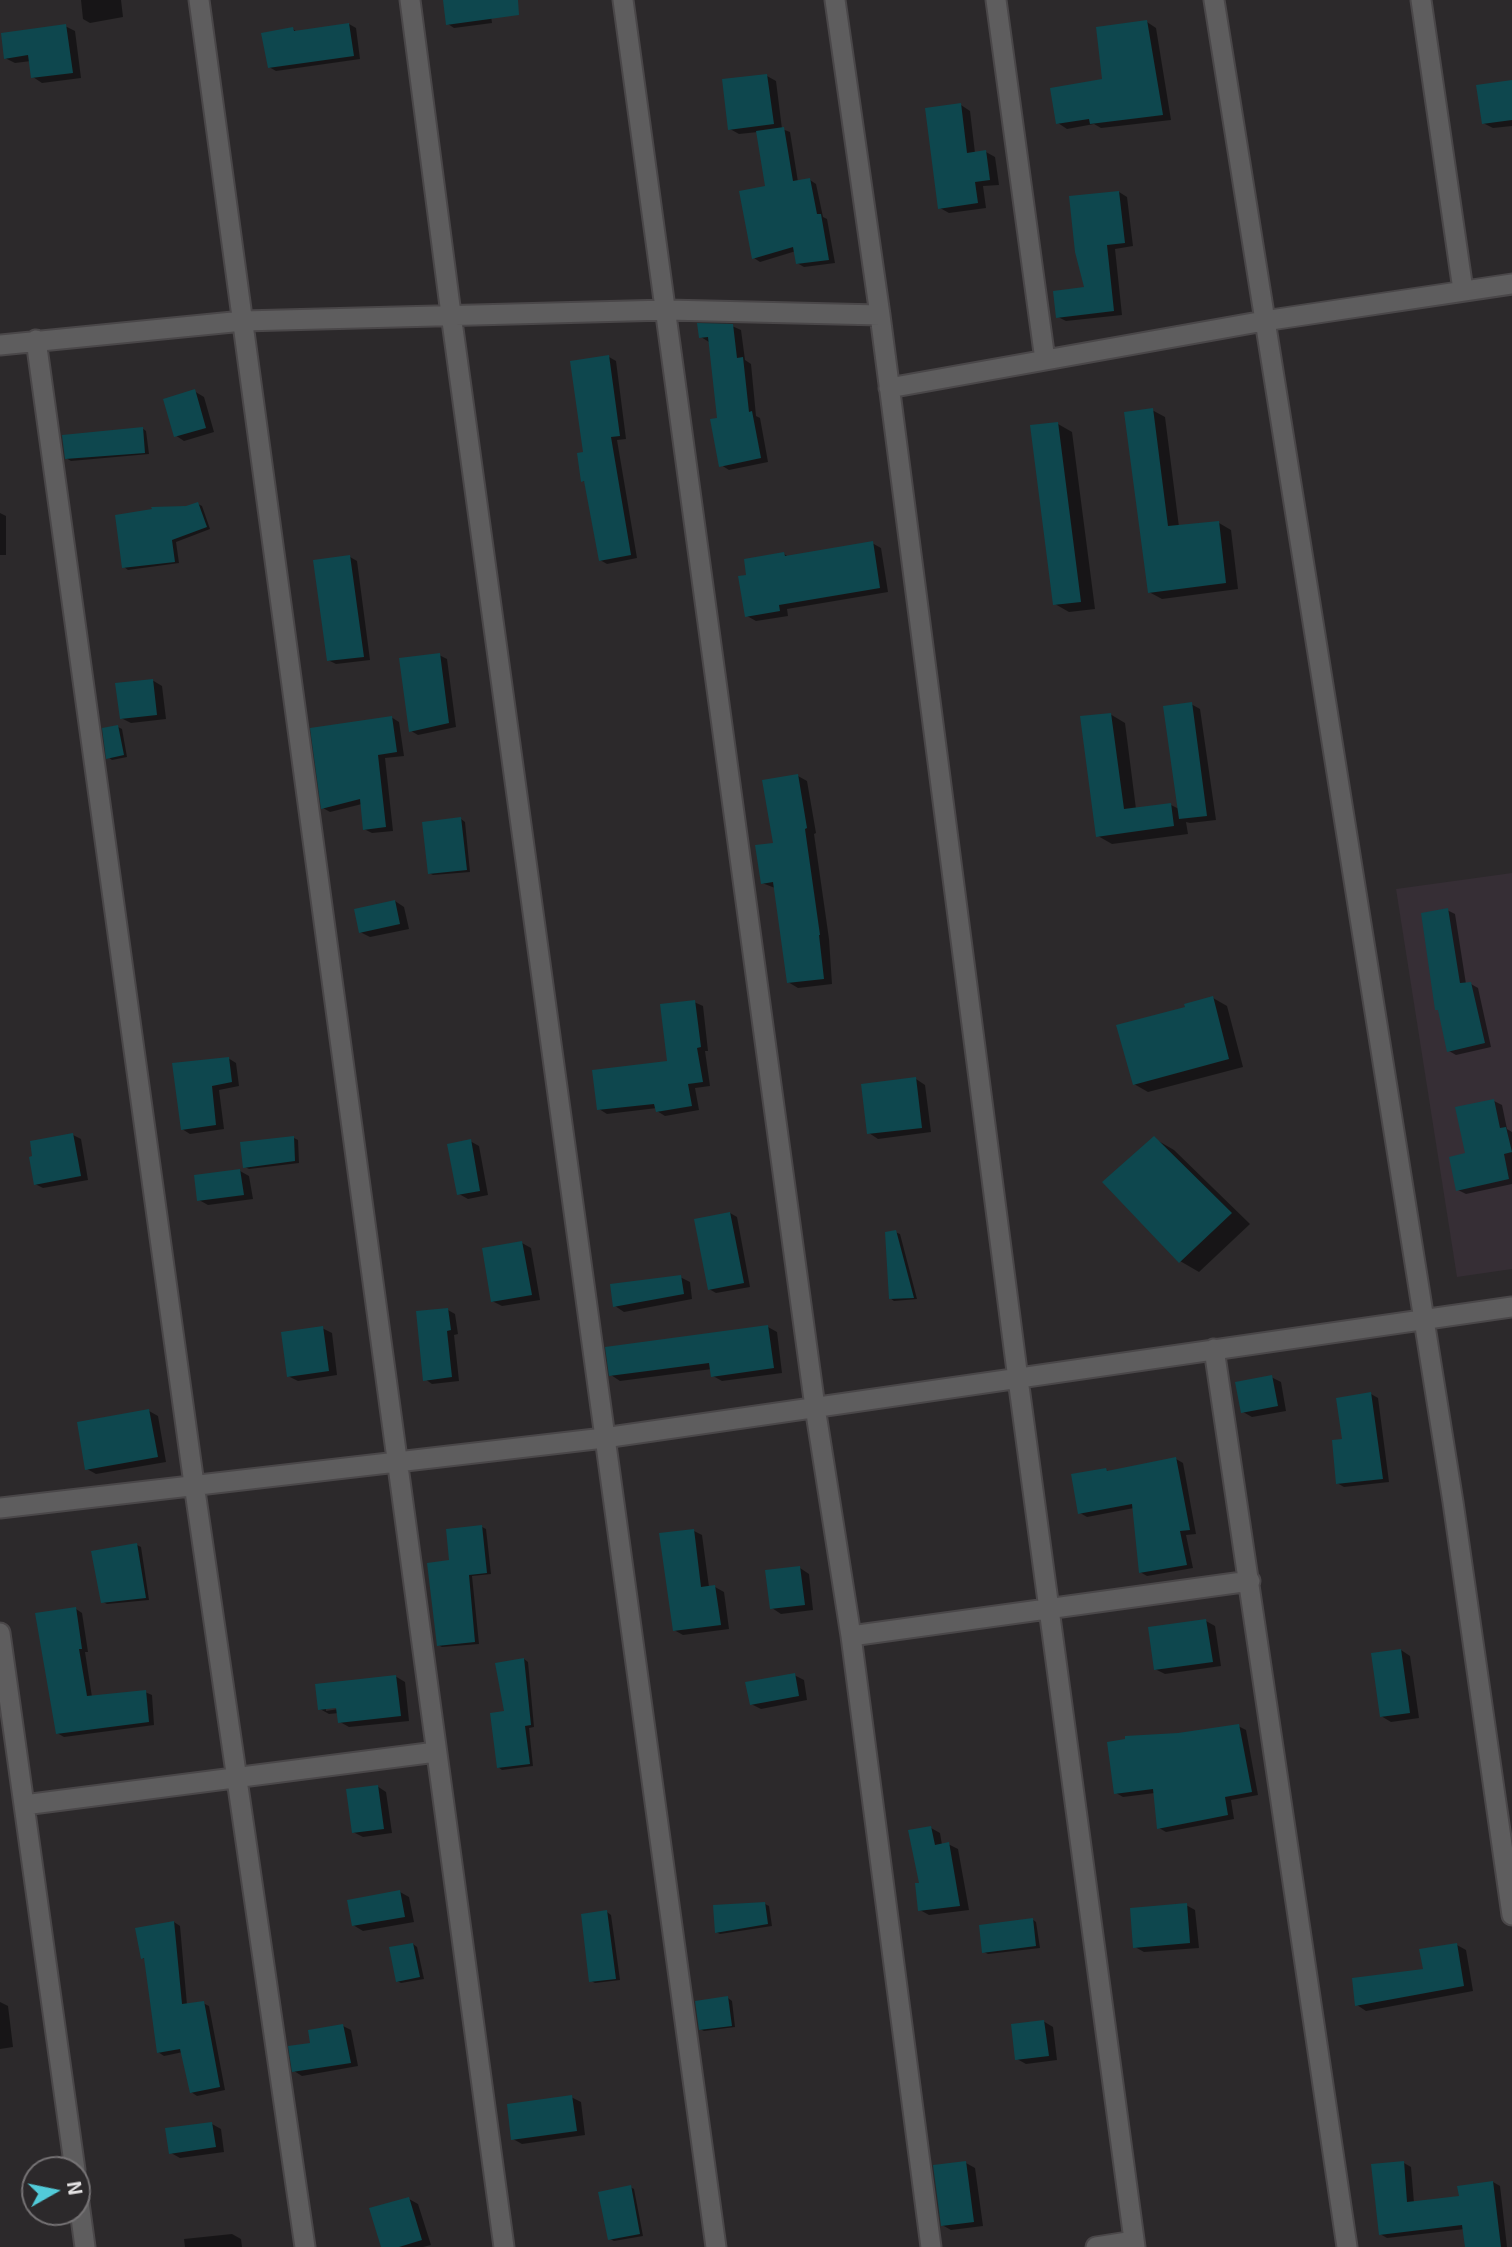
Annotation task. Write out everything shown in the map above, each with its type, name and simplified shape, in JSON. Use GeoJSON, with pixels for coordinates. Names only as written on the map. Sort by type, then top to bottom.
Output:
{"type":"FeatureCollection","features":[{"type":"Feature","properties":{"kind":"street"},"geometry":{"type":"LineString","coordinates":[[199,0],[504,2247]]}},
{"type":"Feature","properties":{"kind":"street"},"geometry":{"type":"LineString","coordinates":[[410,0],[716,2247]]}},
{"type":"Feature","properties":{"kind":"street"},"geometry":{"type":"LineString","coordinates":[[623,0],[815,1407],[851,1636],[931,2247]]}},
{"type":"Feature","properties":{"kind":"street"},"geometry":{"type":"LineString","coordinates":[[835,0],[880,315],[1018,1379],[1135,2244],[1096,2247]]}},
{"type":"Feature","properties":{"kind":"street"},"geometry":{"type":"LineString","coordinates":[[996,0],[1045,360]]}},
{"type":"Feature","properties":{"kind":"street"},"geometry":{"type":"LineString","coordinates":[[1214,0],[1453,1502],[1512,1915]]}},
{"type":"Feature","properties":{"kind":"street"},"geometry":{"type":"LineString","coordinates":[[1421,0],[1463,290]]}},
{"type":"Feature","properties":{"kind":"street"},"geometry":{"type":"LineString","coordinates":[[889,388],[1264,321],[1512,284]]}},
{"type":"Feature","properties":{"kind":"street"},"geometry":{"type":"LineString","coordinates":[[0,345],[243,321],[667,310],[880,315]]}},
{"type":"Feature","properties":{"kind":"street"},"geometry":{"type":"LineString","coordinates":[[36,340],[194,1484],[305,2247]]}},
{"type":"Feature","properties":{"kind":"street"},"geometry":{"type":"LineString","coordinates":[[0,1508],[604,1438],[1512,1307]]}},
{"type":"Feature","properties":{"kind":"street"},"geometry":{"type":"LineString","coordinates":[[1214,1349],[1347,2247]]}},
{"type":"Feature","properties":{"kind":"street"},"geometry":{"type":"LineString","coordinates":[[851,1636],[1250,1581]]}},
{"type":"Feature","properties":{"kind":"street"},"geometry":{"type":"LineString","coordinates":[[0,1633],[73,2156]]}},
{"type":"Feature","properties":{"kind":"street"},"geometry":{"type":"LineString","coordinates":[[24,1805],[436,1752]]}},
{"type":"Feature","properties":{"kind":"street"},"geometry":{"type":"LineString","coordinates":[[82,2226],[85,2247]]}},
{"type":"Feature","properties":{"kind":"shaded area"},"geometry":{"type":"Polygon","coordinates":[[[1512,873],[1512,1269],[1457,1277],[1396,889],[1512,873]]]}},
{"type":"Feature","properties":{"kind":"building"},"geometry":{"type":"Polygon","coordinates":[[[443,0],[518,0],[519,15],[446,25],[443,0]]]}},
{"type":"Feature","properties":{"kind":"building"},"geometry":{"type":"Polygon","coordinates":[[[1147,20],[1163,115],[1090,124],[1089,119],[1056,124],[1050,88],[1102,79],[1096,27],[1147,20]]]}},
{"type":"Feature","properties":{"kind":"building"},"geometry":{"type":"Polygon","coordinates":[[[349,23],[354,56],[268,68],[261,33],[293,27],[294,31],[349,23]]]}},
{"type":"Feature","properties":{"kind":"building"},"geometry":{"type":"Polygon","coordinates":[[[66,24],[73,73],[31,78],[28,55],[4,59],[1,33],[66,24]]]}},
{"type":"Feature","properties":{"kind":"building"},"geometry":{"type":"Polygon","coordinates":[[[767,74],[774,124],[728,130],[722,79],[767,74]]]}},
{"type":"Feature","properties":{"kind":"building"},"geometry":{"type":"Polygon","coordinates":[[[1512,80],[1512,120],[1482,124],[1476,85],[1512,80]]]}},
{"type":"Feature","properties":{"kind":"building"},"geometry":{"type":"Polygon","coordinates":[[[961,103],[967,153],[986,150],[990,180],[975,182],[978,203],[938,209],[925,108],[961,103]]]}},
{"type":"Feature","properties":{"kind":"building"},"geometry":{"type":"Polygon","coordinates":[[[784,127],[793,181],[810,178],[817,214],[821,214],[829,260],[796,264],[793,247],[752,259],[739,191],[765,186],[756,131],[784,127]]]}},
{"type":"Feature","properties":{"kind":"building"},"geometry":{"type":"Polygon","coordinates":[[[1119,191],[1125,243],[1107,245],[1114,311],[1056,318],[1053,291],[1084,287],[1075,252],[1069,196],[1119,191]]]}},
{"type":"Feature","properties":{"kind":"building"},"geometry":{"type":"Polygon","coordinates":[[[697,323],[733,324],[737,358],[743,357],[749,412],[752,411],[761,458],[719,467],[710,419],[717,418],[708,337],[699,338],[697,323]]]}},
{"type":"Feature","properties":{"kind":"building"},"geometry":{"type":"Polygon","coordinates":[[[609,355],[620,436],[611,437],[631,555],[599,561],[584,481],[581,482],[577,453],[583,452],[570,361],[609,355]]]}},
{"type":"Feature","properties":{"kind":"building"},"geometry":{"type":"Polygon","coordinates":[[[195,389],[206,428],[174,437],[163,399],[195,389]]]}},
{"type":"Feature","properties":{"kind":"building"},"geometry":{"type":"Polygon","coordinates":[[[1153,408],[1168,526],[1219,521],[1226,583],[1148,593],[1124,412],[1153,408]]]}},
{"type":"Feature","properties":{"kind":"building"},"geometry":{"type":"Polygon","coordinates":[[[1058,422],[1081,602],[1053,605],[1030,425],[1058,422]]]}},
{"type":"Feature","properties":{"kind":"building"},"geometry":{"type":"Polygon","coordinates":[[[143,427],[145,453],[65,459],[62,435],[143,427]]]}},
{"type":"Feature","properties":{"kind":"building"},"geometry":{"type":"Polygon","coordinates":[[[198,502],[207,527],[172,540],[175,562],[122,568],[115,515],[152,509],[151,507],[186,506],[198,502]]]}},
{"type":"Feature","properties":{"kind":"building"},"geometry":{"type":"Polygon","coordinates":[[[873,541],[880,588],[779,605],[780,611],[745,617],[738,576],[746,575],[744,559],[784,552],[785,556],[873,541]]]}},
{"type":"Feature","properties":{"kind":"building"},"geometry":{"type":"Polygon","coordinates":[[[350,555],[364,657],[327,661],[313,560],[350,555]]]}},
{"type":"Feature","properties":{"kind":"building"},"geometry":{"type":"Polygon","coordinates":[[[440,653],[449,723],[409,732],[399,658],[440,653]]]}},
{"type":"Feature","properties":{"kind":"building"},"geometry":{"type":"Polygon","coordinates":[[[153,679],[157,715],[120,719],[115,683],[153,679]]]}},
{"type":"Feature","properties":{"kind":"building"},"geometry":{"type":"Polygon","coordinates":[[[1192,702],[1207,816],[1179,819],[1163,706],[1192,702]]]}},
{"type":"Feature","properties":{"kind":"building"},"geometry":{"type":"Polygon","coordinates":[[[1111,713],[1124,809],[1171,803],[1174,826],[1096,837],[1080,716],[1111,713]]]}},
{"type":"Feature","properties":{"kind":"building"},"geometry":{"type":"Polygon","coordinates":[[[392,716],[397,752],[378,755],[386,827],[363,830],[360,799],[321,809],[310,728],[392,716]]]}},
{"type":"Feature","properties":{"kind":"building"},"geometry":{"type":"Polygon","coordinates":[[[118,725],[124,755],[106,759],[102,728],[118,725]]]}},
{"type":"Feature","properties":{"kind":"building"},"geometry":{"type":"Polygon","coordinates":[[[798,774],[807,828],[824,979],[787,983],[773,882],[761,884],[755,845],[773,843],[762,780],[798,774]]]}},
{"type":"Feature","properties":{"kind":"building"},"geometry":{"type":"Polygon","coordinates":[[[461,817],[467,870],[428,874],[422,822],[461,817]]]}},
{"type":"Feature","properties":{"kind":"building"},"geometry":{"type":"Polygon","coordinates":[[[395,900],[400,924],[359,933],[354,909],[395,900]]]}},
{"type":"Feature","properties":{"kind":"building"},"geometry":{"type":"Polygon","coordinates":[[[1448,908],[1460,983],[1471,982],[1485,1043],[1447,1052],[1438,1010],[1435,1010],[1421,913],[1448,908]]]}},
{"type":"Feature","properties":{"kind":"building"},"geometry":{"type":"Polygon","coordinates":[[[1213,996],[1229,1059],[1133,1085],[1116,1025],[1185,1007],[1184,1004],[1213,996]]]}},
{"type":"Feature","properties":{"kind":"building"},"geometry":{"type":"Polygon","coordinates":[[[695,1000],[701,1047],[697,1048],[703,1082],[688,1084],[692,1106],[656,1112],[654,1104],[597,1110],[592,1070],[667,1061],[660,1004],[695,1000]]]}},
{"type":"Feature","properties":{"kind":"building"},"geometry":{"type":"Polygon","coordinates":[[[229,1057],[232,1082],[212,1086],[216,1125],[181,1130],[172,1063],[229,1057]]]}},
{"type":"Feature","properties":{"kind":"building"},"geometry":{"type":"Polygon","coordinates":[[[916,1077],[922,1128],[867,1134],[861,1084],[916,1077]]]}},
{"type":"Feature","properties":{"kind":"building"},"geometry":{"type":"Polygon","coordinates":[[[1494,1099],[1500,1128],[1506,1127],[1512,1152],[1504,1154],[1509,1179],[1456,1191],[1449,1157],[1465,1153],[1455,1107],[1494,1099]]]}},
{"type":"Feature","properties":{"kind":"building"},"geometry":{"type":"Polygon","coordinates":[[[73,1133],[81,1176],[34,1185],[29,1157],[32,1156],[30,1141],[73,1133]]]}},
{"type":"Feature","properties":{"kind":"building"},"geometry":{"type":"Polygon","coordinates":[[[294,1136],[295,1161],[243,1168],[240,1142],[294,1136]]]}},
{"type":"Feature","properties":{"kind":"building"},"geometry":{"type":"Polygon","coordinates":[[[1154,1136],[1232,1213],[1179,1263],[1102,1182],[1154,1136]]]}},
{"type":"Feature","properties":{"kind":"building"},"geometry":{"type":"Polygon","coordinates":[[[471,1139],[480,1191],[457,1195],[447,1144],[471,1139]]]}},
{"type":"Feature","properties":{"kind":"building"},"geometry":{"type":"Polygon","coordinates":[[[240,1169],[244,1195],[197,1201],[194,1175],[240,1169]]]}},
{"type":"Feature","properties":{"kind":"building"},"geometry":{"type":"Polygon","coordinates":[[[730,1212],[744,1283],[708,1290],[694,1219],[730,1212]]]}},
{"type":"Feature","properties":{"kind":"building"},"geometry":{"type":"Polygon","coordinates":[[[896,1230],[914,1298],[889,1299],[885,1232],[896,1230]]]}},
{"type":"Feature","properties":{"kind":"building"},"geometry":{"type":"Polygon","coordinates":[[[522,1241],[532,1295],[491,1302],[482,1248],[522,1241]]]}},
{"type":"Feature","properties":{"kind":"building"},"geometry":{"type":"Polygon","coordinates":[[[681,1275],[684,1294],[613,1307],[610,1284],[681,1275]]]}},
{"type":"Feature","properties":{"kind":"building"},"geometry":{"type":"Polygon","coordinates":[[[448,1308],[451,1330],[447,1331],[452,1377],[423,1381],[416,1311],[448,1308]]]}},
{"type":"Feature","properties":{"kind":"building"},"geometry":{"type":"Polygon","coordinates":[[[768,1325],[774,1368],[711,1377],[709,1363],[609,1376],[605,1347],[768,1325]]]}},
{"type":"Feature","properties":{"kind":"building"},"geometry":{"type":"Polygon","coordinates":[[[323,1326],[329,1371],[287,1377],[281,1332],[323,1326]]]}},
{"type":"Feature","properties":{"kind":"building"},"geometry":{"type":"Polygon","coordinates":[[[1272,1375],[1278,1406],[1241,1413],[1235,1382],[1272,1375]]]}},
{"type":"Feature","properties":{"kind":"building"},"geometry":{"type":"Polygon","coordinates":[[[1371,1392],[1383,1479],[1336,1484],[1332,1440],[1342,1439],[1336,1398],[1371,1392]]]}},
{"type":"Feature","properties":{"kind":"building"},"geometry":{"type":"Polygon","coordinates":[[[149,1409],[158,1457],[85,1470],[77,1422],[149,1409]]]}},
{"type":"Feature","properties":{"kind":"building"},"geometry":{"type":"Polygon","coordinates":[[[1176,1457],[1190,1530],[1180,1531],[1187,1565],[1139,1573],[1132,1504],[1078,1514],[1071,1474],[1106,1468],[1107,1471],[1176,1457]]]}},
{"type":"Feature","properties":{"kind":"building"},"geometry":{"type":"Polygon","coordinates":[[[482,1525],[487,1573],[469,1575],[475,1642],[437,1646],[427,1563],[449,1560],[446,1529],[482,1525]]]}},
{"type":"Feature","properties":{"kind":"building"},"geometry":{"type":"Polygon","coordinates":[[[694,1529],[701,1587],[715,1585],[721,1625],[673,1631],[659,1533],[694,1529]]]}},
{"type":"Feature","properties":{"kind":"building"},"geometry":{"type":"Polygon","coordinates":[[[137,1543],[146,1598],[101,1603],[91,1551],[137,1543]]]}},
{"type":"Feature","properties":{"kind":"building"},"geometry":{"type":"Polygon","coordinates":[[[800,1566],[805,1605],[770,1609],[765,1570],[800,1566]]]}},
{"type":"Feature","properties":{"kind":"building"},"geometry":{"type":"Polygon","coordinates":[[[76,1607],[82,1649],[79,1649],[87,1696],[146,1690],[149,1722],[56,1734],[35,1613],[76,1607]]]}},
{"type":"Feature","properties":{"kind":"building"},"geometry":{"type":"Polygon","coordinates":[[[1206,1619],[1213,1662],[1154,1670],[1148,1627],[1206,1619]]]}},
{"type":"Feature","properties":{"kind":"building"},"geometry":{"type":"Polygon","coordinates":[[[1401,1649],[1410,1713],[1380,1717],[1371,1653],[1401,1649]]]}},
{"type":"Feature","properties":{"kind":"building"},"geometry":{"type":"Polygon","coordinates":[[[524,1658],[531,1725],[525,1726],[530,1764],[497,1768],[490,1713],[504,1711],[495,1663],[524,1658]]]}},
{"type":"Feature","properties":{"kind":"building"},"geometry":{"type":"Polygon","coordinates":[[[795,1673],[799,1696],[750,1705],[745,1682],[795,1673]]]}},
{"type":"Feature","properties":{"kind":"building"},"geometry":{"type":"Polygon","coordinates":[[[396,1675],[401,1716],[338,1723],[336,1708],[318,1710],[315,1684],[396,1675]]]}},
{"type":"Feature","properties":{"kind":"building"},"geometry":{"type":"Polygon","coordinates":[[[1239,1724],[1252,1792],[1225,1797],[1228,1815],[1157,1829],[1153,1789],[1114,1794],[1107,1742],[1125,1739],[1125,1736],[1178,1733],[1239,1724]]]}},
{"type":"Feature","properties":{"kind":"building"},"geometry":{"type":"Polygon","coordinates":[[[378,1785],[384,1829],[352,1833],[346,1789],[378,1785]]]}},
{"type":"Feature","properties":{"kind":"building"},"geometry":{"type":"Polygon","coordinates":[[[931,1826],[935,1845],[949,1842],[960,1906],[918,1911],[915,1883],[919,1883],[908,1830],[931,1826]]]}},
{"type":"Feature","properties":{"kind":"building"},"geometry":{"type":"Polygon","coordinates":[[[400,1890],[405,1917],[352,1926],[347,1900],[400,1890]]]}},
{"type":"Feature","properties":{"kind":"building"},"geometry":{"type":"Polygon","coordinates":[[[765,1902],[768,1924],[715,1933],[713,1905],[765,1902]]]}},
{"type":"Feature","properties":{"kind":"building"},"geometry":{"type":"Polygon","coordinates":[[[1187,1903],[1190,1943],[1133,1948],[1130,1908],[1187,1903]]]}},
{"type":"Feature","properties":{"kind":"building"},"geometry":{"type":"Polygon","coordinates":[[[607,1910],[616,1979],[589,1982],[581,1914],[607,1910]]]}},
{"type":"Feature","properties":{"kind":"building"},"geometry":{"type":"Polygon","coordinates":[[[1033,1918],[1036,1946],[982,1953],[979,1925],[1033,1918]]]}},
{"type":"Feature","properties":{"kind":"building"},"geometry":{"type":"Polygon","coordinates":[[[174,1921],[182,2004],[204,2001],[220,2087],[190,2093],[180,2049],[157,2053],[144,1958],[141,1959],[135,1928],[174,1921]]]}},
{"type":"Feature","properties":{"kind":"building"},"geometry":{"type":"Polygon","coordinates":[[[413,1943],[420,1977],[396,1982],[389,1947],[413,1943]]]}},
{"type":"Feature","properties":{"kind":"building"},"geometry":{"type":"Polygon","coordinates":[[[1457,1943],[1464,1986],[1355,2006],[1352,1978],[1423,1969],[1419,1949],[1457,1943]]]}},
{"type":"Feature","properties":{"kind":"building"},"geometry":{"type":"Polygon","coordinates":[[[728,1996],[732,2026],[699,2030],[695,2001],[728,1996]]]}},
{"type":"Feature","properties":{"kind":"building"},"geometry":{"type":"Polygon","coordinates":[[[1044,2020],[1049,2056],[1015,2060],[1011,2024],[1044,2020]]]}},
{"type":"Feature","properties":{"kind":"building"},"geometry":{"type":"Polygon","coordinates":[[[343,2024],[351,2063],[292,2072],[288,2046],[310,2043],[308,2030],[343,2024]]]}},
{"type":"Feature","properties":{"kind":"building"},"geometry":{"type":"Polygon","coordinates":[[[572,2095],[577,2131],[511,2140],[507,2104],[572,2095]]]}},
{"type":"Feature","properties":{"kind":"building"},"geometry":{"type":"Polygon","coordinates":[[[212,2122],[216,2147],[169,2154],[165,2128],[212,2122]]]}},
{"type":"Feature","properties":{"kind":"building"},"geometry":{"type":"Polygon","coordinates":[[[966,2161],[974,2222],[941,2226],[933,2165],[966,2161]]]}},
{"type":"Feature","properties":{"kind":"building"},"geometry":{"type":"Polygon","coordinates":[[[1404,2161],[1407,2202],[1459,2196],[1457,2186],[1493,2181],[1501,2247],[1465,2247],[1462,2225],[1379,2235],[1371,2164],[1404,2161]]]}},
{"type":"Feature","properties":{"kind":"building"},"geometry":{"type":"Polygon","coordinates":[[[631,2185],[640,2234],[608,2240],[598,2192],[631,2185]]]}},
{"type":"Feature","properties":{"kind":"building"},"geometry":{"type":"Polygon","coordinates":[[[409,2197],[422,2240],[399,2247],[381,2247],[369,2208],[409,2197]]]}}]}
